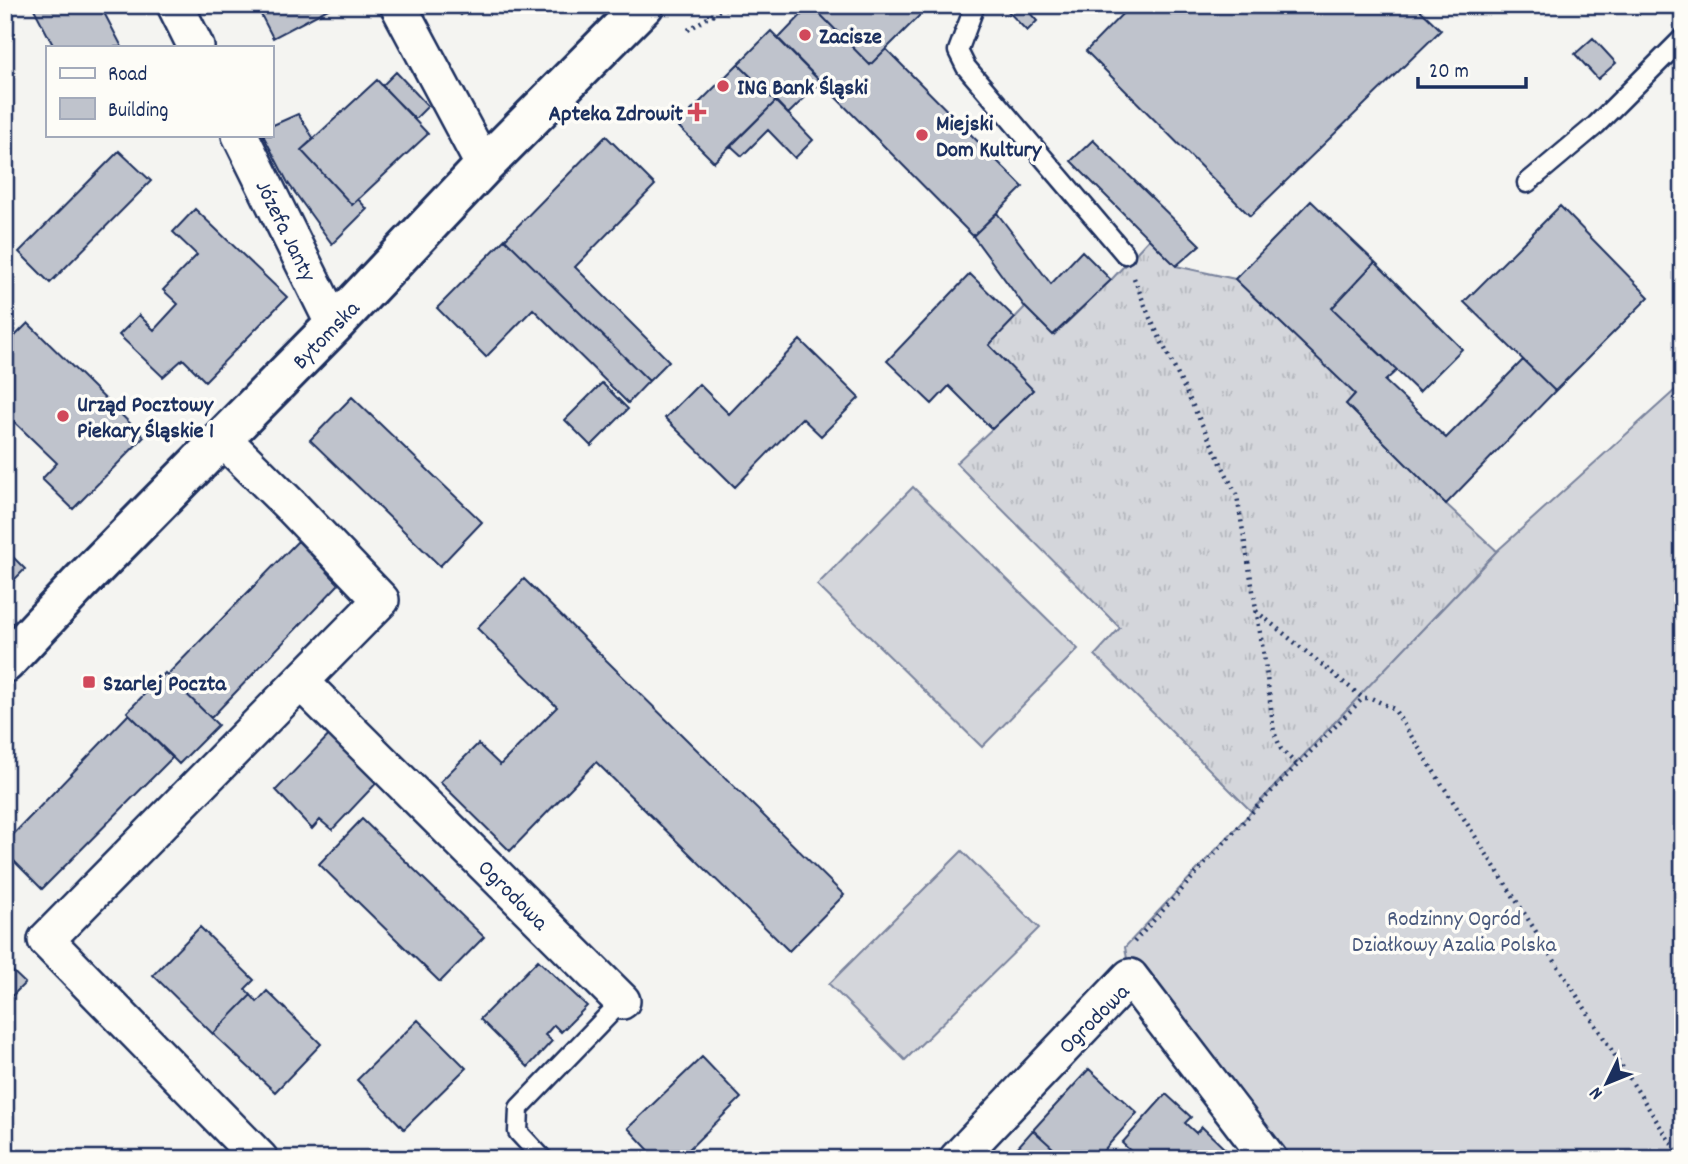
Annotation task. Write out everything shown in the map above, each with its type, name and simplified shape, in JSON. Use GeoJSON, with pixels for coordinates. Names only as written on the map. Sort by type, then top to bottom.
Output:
{"type":"FeatureCollection","features":[{"type":"Feature","properties":{"kind":"street"},"geometry":{"type":"LineString","coordinates":[[175,5],[196,46]]}},
{"type":"Feature","properties":{"kind":"street"},"geometry":{"type":"LineString","coordinates":[[398,5],[484,166]]}},
{"type":"Feature","properties":{"kind":"street","name":"Bytomska"},"geometry":{"type":"LineString","coordinates":[[5,663],[334,325],[484,166],[644,5]]}},
{"type":"Feature","properties":{"kind":"street","name":"Józefa Janty"},"geometry":{"type":"LineString","coordinates":[[240,136],[334,325]]}},
{"type":"Feature","properties":{"kind":"street"},"geometry":{"type":"LineString","coordinates":[[223,439],[381,600],[46,940],[260,1159]]}},
{"type":"Feature","properties":{"kind":"street","name":"Ogrodowa"},"geometry":{"type":"LineString","coordinates":[[301,682],[622,1001]]}},
{"type":"Feature","properties":{"kind":"street","name":"Ogrodowa"},"geometry":{"type":"LineString","coordinates":[[957,1159],[1130,977],[1269,1159]]}},
{"type":"Feature","properties":{"kind":"lane"},"geometry":{"type":"LineString","coordinates":[[974,5],[958,51],[966,66],[1125,254]]}},
{"type":"Feature","properties":{"kind":"lane"},"geometry":{"type":"LineString","coordinates":[[1527,183],[1596,125],[1683,38]]}},
{"type":"Feature","properties":{"kind":"lane","name":"Ogrodowa"},"geometry":{"type":"LineString","coordinates":[[544,1159],[518,1132],[519,1108],[622,1001]]}},
{"type":"Feature","properties":{"kind":"path"},"geometry":{"type":"LineString","coordinates":[[688,30],[720,10],[737,5]]}},
{"type":"Feature","properties":{"kind":"path"},"geometry":{"type":"LineString","coordinates":[[1125,254],[1150,318],[1237,496],[1274,732],[1281,749],[1297,765]]}},
{"type":"Feature","properties":{"kind":"path"},"geometry":{"type":"LineString","coordinates":[[1256,611],[1363,698],[1371,698],[1394,709],[1681,1159]]}},
{"type":"Feature","properties":{"kind":"path"},"geometry":{"type":"LineString","coordinates":[[1130,977],[1134,941],[1363,698]]}},
{"type":"Feature","properties":{"kind":"green space"},"geometry":{"type":"Polygon","coordinates":[[[1149,239],[1176,266],[1235,279],[1355,394],[1346,404],[1497,551],[1251,811],[1095,655],[1120,628],[956,463],[1033,390],[989,345],[1025,307],[1054,335],[1149,239]]]}},
{"type":"Feature","properties":{"kind":"green space","name":"Rodzinny Ogród Działkowy Azalia Polska"},"geometry":{"type":"Polygon","coordinates":[[[1683,383],[1683,1159],[1269,1159],[1130,977],[1125,947],[1497,551],[1683,383]]]}},
{"type":"Feature","properties":{"kind":"green space"},"geometry":{"type":"Polygon","coordinates":[[[913,487],[1078,649],[982,747],[817,585],[913,487]]]}},
{"type":"Feature","properties":{"kind":"green space"},"geometry":{"type":"Polygon","coordinates":[[[962,851],[1039,928],[905,1060],[829,984],[962,851]]]}},
{"type":"Feature","properties":{"kind":"building"},"geometry":{"type":"Polygon","coordinates":[[[32,5],[100,5],[121,46],[53,46],[32,5]]]}},
{"type":"Feature","properties":{"kind":"building"},"geometry":{"type":"Polygon","coordinates":[[[256,5],[331,5],[332,7],[273,38],[256,5]]]}},
{"type":"Feature","properties":{"kind":"building"},"geometry":{"type":"Polygon","coordinates":[[[451,5],[471,5],[461,15],[451,5]]]}},
{"type":"Feature","properties":{"kind":"building"},"geometry":{"type":"Polygon","coordinates":[[[811,5],[928,5],[929,6],[870,65],[811,5]]]}},
{"type":"Feature","properties":{"kind":"building","name":"Miejski Dom Kultury"},"geometry":{"type":"Polygon","coordinates":[[[811,5],[870,65],[886,49],[1023,187],[973,236],[778,39],[811,5]]]}},
{"type":"Feature","properties":{"kind":"building"},"geometry":{"type":"Polygon","coordinates":[[[1002,5],[1023,5],[1037,21],[1027,31],[1002,5]]]}},
{"type":"Feature","properties":{"kind":"building"},"geometry":{"type":"Polygon","coordinates":[[[1131,5],[1415,5],[1441,30],[1250,216],[1086,51],[1131,5]]]}},
{"type":"Feature","properties":{"kind":"building"},"geometry":{"type":"Polygon","coordinates":[[[771,31],[821,82],[788,114],[738,64],[771,31]]]}},
{"type":"Feature","properties":{"kind":"building"},"geometry":{"type":"Polygon","coordinates":[[[1593,38],[1616,63],[1598,79],[1575,54],[1593,38]]]}},
{"type":"Feature","properties":{"kind":"building"},"geometry":{"type":"Polygon","coordinates":[[[738,64],[776,101],[714,162],[677,125],[738,64]]]}},
{"type":"Feature","properties":{"kind":"building"},"geometry":{"type":"Polygon","coordinates":[[[396,72],[428,106],[415,119],[382,86],[396,72]]]}},
{"type":"Feature","properties":{"kind":"building"},"geometry":{"type":"Polygon","coordinates":[[[377,80],[428,134],[352,205],[301,150],[377,80]]]}},
{"type":"Feature","properties":{"kind":"building"},"geometry":{"type":"Polygon","coordinates":[[[776,101],[813,140],[795,158],[768,130],[742,156],[731,146],[776,101]]]}},
{"type":"Feature","properties":{"kind":"building"},"geometry":{"type":"Polygon","coordinates":[[[298,114],[314,139],[301,150],[352,205],[358,199],[367,209],[332,244],[288,183],[264,136],[273,136],[273,125],[298,114]]]}},
{"type":"Feature","properties":{"kind":"building"},"geometry":{"type":"Polygon","coordinates":[[[606,136],[655,185],[575,267],[669,361],[649,381],[505,239],[606,136]]]}},
{"type":"Feature","properties":{"kind":"building"},"geometry":{"type":"Polygon","coordinates":[[[1093,140],[1200,245],[1176,266],[1071,161],[1093,140]]]}},
{"type":"Feature","properties":{"kind":"building"},"geometry":{"type":"Polygon","coordinates":[[[119,151],[151,181],[50,283],[19,252],[119,151]]]}},
{"type":"Feature","properties":{"kind":"building"},"geometry":{"type":"Polygon","coordinates":[[[1311,201],[1375,262],[1332,308],[1397,370],[1385,381],[1446,438],[1523,360],[1555,391],[1446,504],[1346,404],[1355,394],[1235,279],[1311,201]]]}},
{"type":"Feature","properties":{"kind":"building"},"geometry":{"type":"Polygon","coordinates":[[[1560,206],[1649,297],[1555,391],[1464,302],[1560,206]]]}},
{"type":"Feature","properties":{"kind":"building"},"geometry":{"type":"Polygon","coordinates":[[[195,209],[287,297],[205,381],[183,359],[163,377],[119,335],[139,315],[154,330],[178,304],[163,290],[197,255],[173,232],[195,209]]]}},
{"type":"Feature","properties":{"kind":"building"},"geometry":{"type":"Polygon","coordinates":[[[997,213],[1051,284],[1082,251],[1111,280],[1053,335],[1025,307],[973,236],[997,213]]]}},
{"type":"Feature","properties":{"kind":"building"},"geometry":{"type":"Polygon","coordinates":[[[505,239],[649,381],[628,403],[533,309],[486,357],[437,308],[505,239]]]}},
{"type":"Feature","properties":{"kind":"building"},"geometry":{"type":"Polygon","coordinates":[[[1375,262],[1462,349],[1419,392],[1332,308],[1375,262]]]}},
{"type":"Feature","properties":{"kind":"building"},"geometry":{"type":"Polygon","coordinates":[[[970,274],[1015,318],[989,345],[1033,390],[992,429],[949,386],[932,404],[887,361],[970,274]]]}},
{"type":"Feature","properties":{"kind":"building"},"geometry":{"type":"Polygon","coordinates":[[[28,323],[144,437],[73,509],[42,479],[57,463],[5,413],[5,346],[28,323]]]}},
{"type":"Feature","properties":{"kind":"building"},"geometry":{"type":"Polygon","coordinates":[[[800,340],[859,398],[821,436],[802,418],[735,487],[665,418],[699,384],[729,414],[800,340]]]}},
{"type":"Feature","properties":{"kind":"building"},"geometry":{"type":"Polygon","coordinates":[[[602,383],[628,409],[591,446],[565,420],[602,383]]]}},
{"type":"Feature","properties":{"kind":"building"},"geometry":{"type":"Polygon","coordinates":[[[352,397],[482,522],[440,566],[310,440],[352,397]]]}},
{"type":"Feature","properties":{"kind":"building"},"geometry":{"type":"Polygon","coordinates":[[[298,541],[339,584],[211,718],[167,675],[298,541]]]}},
{"type":"Feature","properties":{"kind":"building"},"geometry":{"type":"Polygon","coordinates":[[[5,549],[25,569],[5,589],[5,549]]]}},
{"type":"Feature","properties":{"kind":"building"},"geometry":{"type":"Polygon","coordinates":[[[524,579],[844,895],[789,951],[596,762],[510,851],[440,782],[478,744],[500,765],[557,707],[477,628],[524,579]]]}},
{"type":"Feature","properties":{"kind":"building"},"geometry":{"type":"Polygon","coordinates":[[[165,673],[218,725],[179,764],[127,712],[165,673]]]}},
{"type":"Feature","properties":{"kind":"building"},"geometry":{"type":"Polygon","coordinates":[[[129,714],[173,757],[42,889],[5,852],[5,843],[129,714]]]}},
{"type":"Feature","properties":{"kind":"building"},"geometry":{"type":"Polygon","coordinates":[[[336,728],[384,775],[332,830],[320,820],[312,829],[276,790],[336,728]]]}},
{"type":"Feature","properties":{"kind":"building"},"geometry":{"type":"Polygon","coordinates":[[[362,819],[484,937],[440,982],[319,864],[362,819]]]}},
{"type":"Feature","properties":{"kind":"building"},"geometry":{"type":"Polygon","coordinates":[[[200,927],[254,980],[245,989],[251,995],[213,1034],[153,975],[200,927]]]}},
{"type":"Feature","properties":{"kind":"building"},"geometry":{"type":"Polygon","coordinates":[[[538,960],[587,1006],[561,1032],[554,1025],[545,1035],[552,1041],[528,1067],[480,1019],[538,960]]]}},
{"type":"Feature","properties":{"kind":"building"},"geometry":{"type":"Polygon","coordinates":[[[5,964],[25,983],[5,1003],[5,964]]]}},
{"type":"Feature","properties":{"kind":"building"},"geometry":{"type":"Polygon","coordinates":[[[267,991],[321,1044],[275,1092],[213,1034],[251,995],[257,1002],[267,991]]]}},
{"type":"Feature","properties":{"kind":"building"},"geometry":{"type":"Polygon","coordinates":[[[418,1020],[466,1068],[404,1129],[357,1080],[418,1020]]]}},
{"type":"Feature","properties":{"kind":"building"},"geometry":{"type":"Polygon","coordinates":[[[702,1057],[741,1098],[679,1159],[657,1159],[628,1128],[702,1057]]]}},
{"type":"Feature","properties":{"kind":"building"},"geometry":{"type":"Polygon","coordinates":[[[1089,1069],[1137,1113],[1096,1159],[1065,1159],[1033,1130],[1089,1069]]]}},
{"type":"Feature","properties":{"kind":"building"},"geometry":{"type":"Polygon","coordinates":[[[1166,1094],[1191,1117],[1185,1123],[1196,1133],[1202,1127],[1227,1151],[1220,1159],[1139,1159],[1122,1143],[1166,1094]]]}},
{"type":"Feature","properties":{"kind":"building"},"geometry":{"type":"Polygon","coordinates":[[[1033,1130],[1065,1159],[1007,1159],[1033,1130]]]}},
{"type":"Feature","properties":{"kind":"place","name":"Zacisze"},"geometry":{"type":"Point","coordinates":[805,35]}},
{"type":"Feature","properties":{"kind":"place","name":"ING Bank Śląski"},"geometry":{"type":"Point","coordinates":[723,86]}},
{"type":"Feature","properties":{"kind":"place","name":"Apteka Zdrowit"},"geometry":{"type":"Point","coordinates":[697,112]}},
{"type":"Feature","properties":{"kind":"place","name":"Miejski Dom Kultury"},"geometry":{"type":"Point","coordinates":[922,135]}},
{"type":"Feature","properties":{"kind":"place","name":"Urząd Pocztowy Piekary Śląskie 1"},"geometry":{"type":"Point","coordinates":[63,416]}},
{"type":"Feature","properties":{"kind":"place","name":"Szarlej Poczta"},"geometry":{"type":"Point","coordinates":[89,682]}}]}
